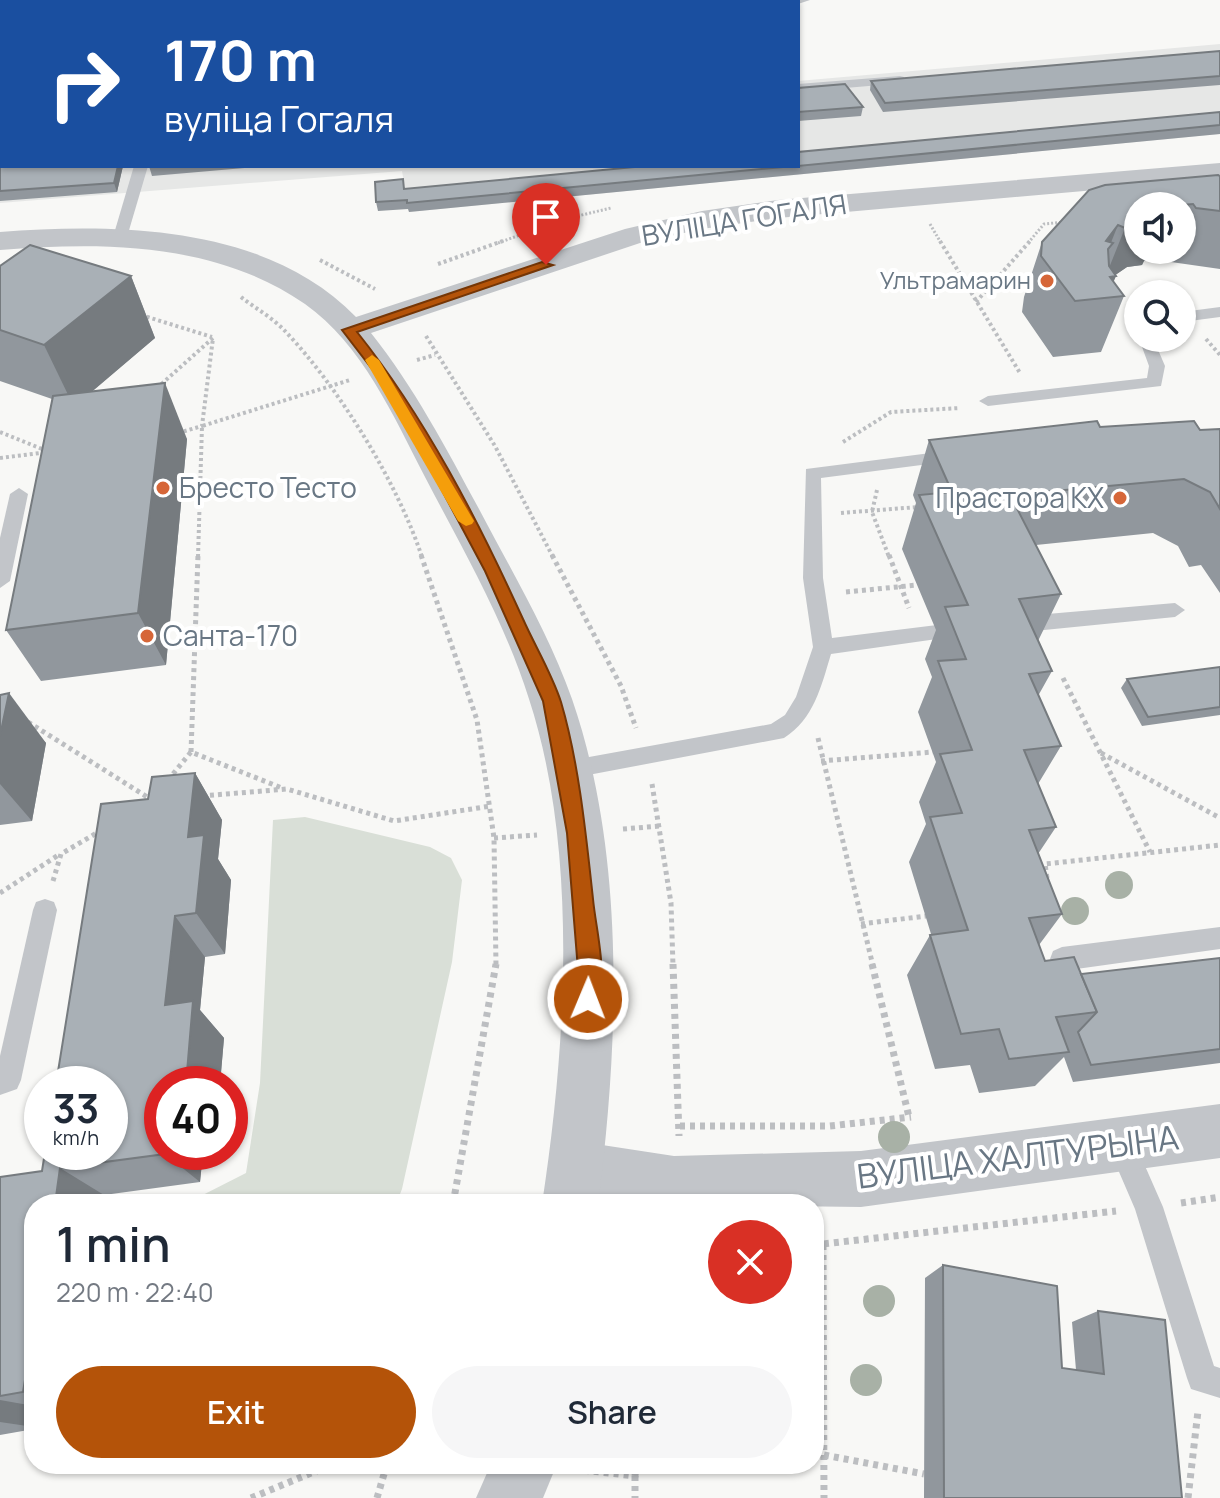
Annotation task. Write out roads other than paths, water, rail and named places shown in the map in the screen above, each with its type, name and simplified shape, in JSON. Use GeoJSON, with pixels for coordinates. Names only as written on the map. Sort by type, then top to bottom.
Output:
{"type":"FeatureCollection","features":[{"type":"Feature","properties":{"kind":"street","name":"ВУЛІЦА ГОГАЛЯ"},"geometry":{"type":"LineString","coordinates":[[349,330],[635,235],[702,220],[778,209],[1220,171]]}},
{"type":"Feature","properties":{"kind":"street"},"geometry":{"type":"LineString","coordinates":[[0,241],[66,235],[120,237],[214,253],[268,271],[318,300],[349,330],[389,384],[493,571],[552,701],[567,770],[590,971],[573,1186]]}},
{"type":"Feature","properties":{"kind":"street","name":"ВУЛІЦА ХАЛТУРЫНА"},"geometry":{"type":"LineString","coordinates":[[573,1186],[861,1179],[1200,1133]]}},
{"type":"Feature","properties":{"kind":"street"},"geometry":{"type":"LineString","coordinates":[[509,1498],[520,1474]]}},
{"type":"Feature","properties":{"kind":"street"},"geometry":{"type":"LineString","coordinates":[[525,1474],[525,1498]]}},
{"type":"Feature","properties":{"kind":"lane"},"geometry":{"type":"LineString","coordinates":[[800,88],[909,79]]}},
{"type":"Feature","properties":{"kind":"lane"},"geometry":{"type":"LineString","coordinates":[[120,237],[140,168]]}},
{"type":"Feature","properties":{"kind":"lane"},"geometry":{"type":"LineString","coordinates":[[1196,315],[1220,312]]}},
{"type":"Feature","properties":{"kind":"lane"},"geometry":{"type":"LineString","coordinates":[[988,401],[1155,382],[1157,366],[1151,352]]}},
{"type":"Feature","properties":{"kind":"lane"},"geometry":{"type":"LineString","coordinates":[[567,770],[776,732],[793,721],[806,699],[823,647],[816,595],[811,468],[882,465],[976,454]]}},
{"type":"Feature","properties":{"kind":"lane"},"geometry":{"type":"LineString","coordinates":[[0,581],[19,494]]}},
{"type":"Feature","properties":{"kind":"lane"},"geometry":{"type":"LineString","coordinates":[[1024,624],[1175,610]]}},
{"type":"Feature","properties":{"kind":"lane"},"geometry":{"type":"LineString","coordinates":[[823,647],[928,634]]}},
{"type":"Feature","properties":{"kind":"lane"},"geometry":{"type":"LineString","coordinates":[[0,1082],[8,1080],[45,910]]}},
{"type":"Feature","properties":{"kind":"lane"},"geometry":{"type":"LineString","coordinates":[[1062,959],[1220,938]]}},
{"type":"Feature","properties":{"kind":"lane"},"geometry":{"type":"LineString","coordinates":[[1120,1143],[1149,1207],[1211,1380]]}},
{"type":"Feature","properties":{"kind":"place","name":"Ультрамарин"},"geometry":{"type":"Point","coordinates":[1047,281]}},
{"type":"Feature","properties":{"kind":"place","name":"Бресто Тесто"},"geometry":{"type":"Point","coordinates":[163,488]}},
{"type":"Feature","properties":{"kind":"place","name":"Прастора КХ"},"geometry":{"type":"Point","coordinates":[1120,498]}},
{"type":"Feature","properties":{"kind":"place","name":"Санта-170"},"geometry":{"type":"Point","coordinates":[147,636]}}]}
